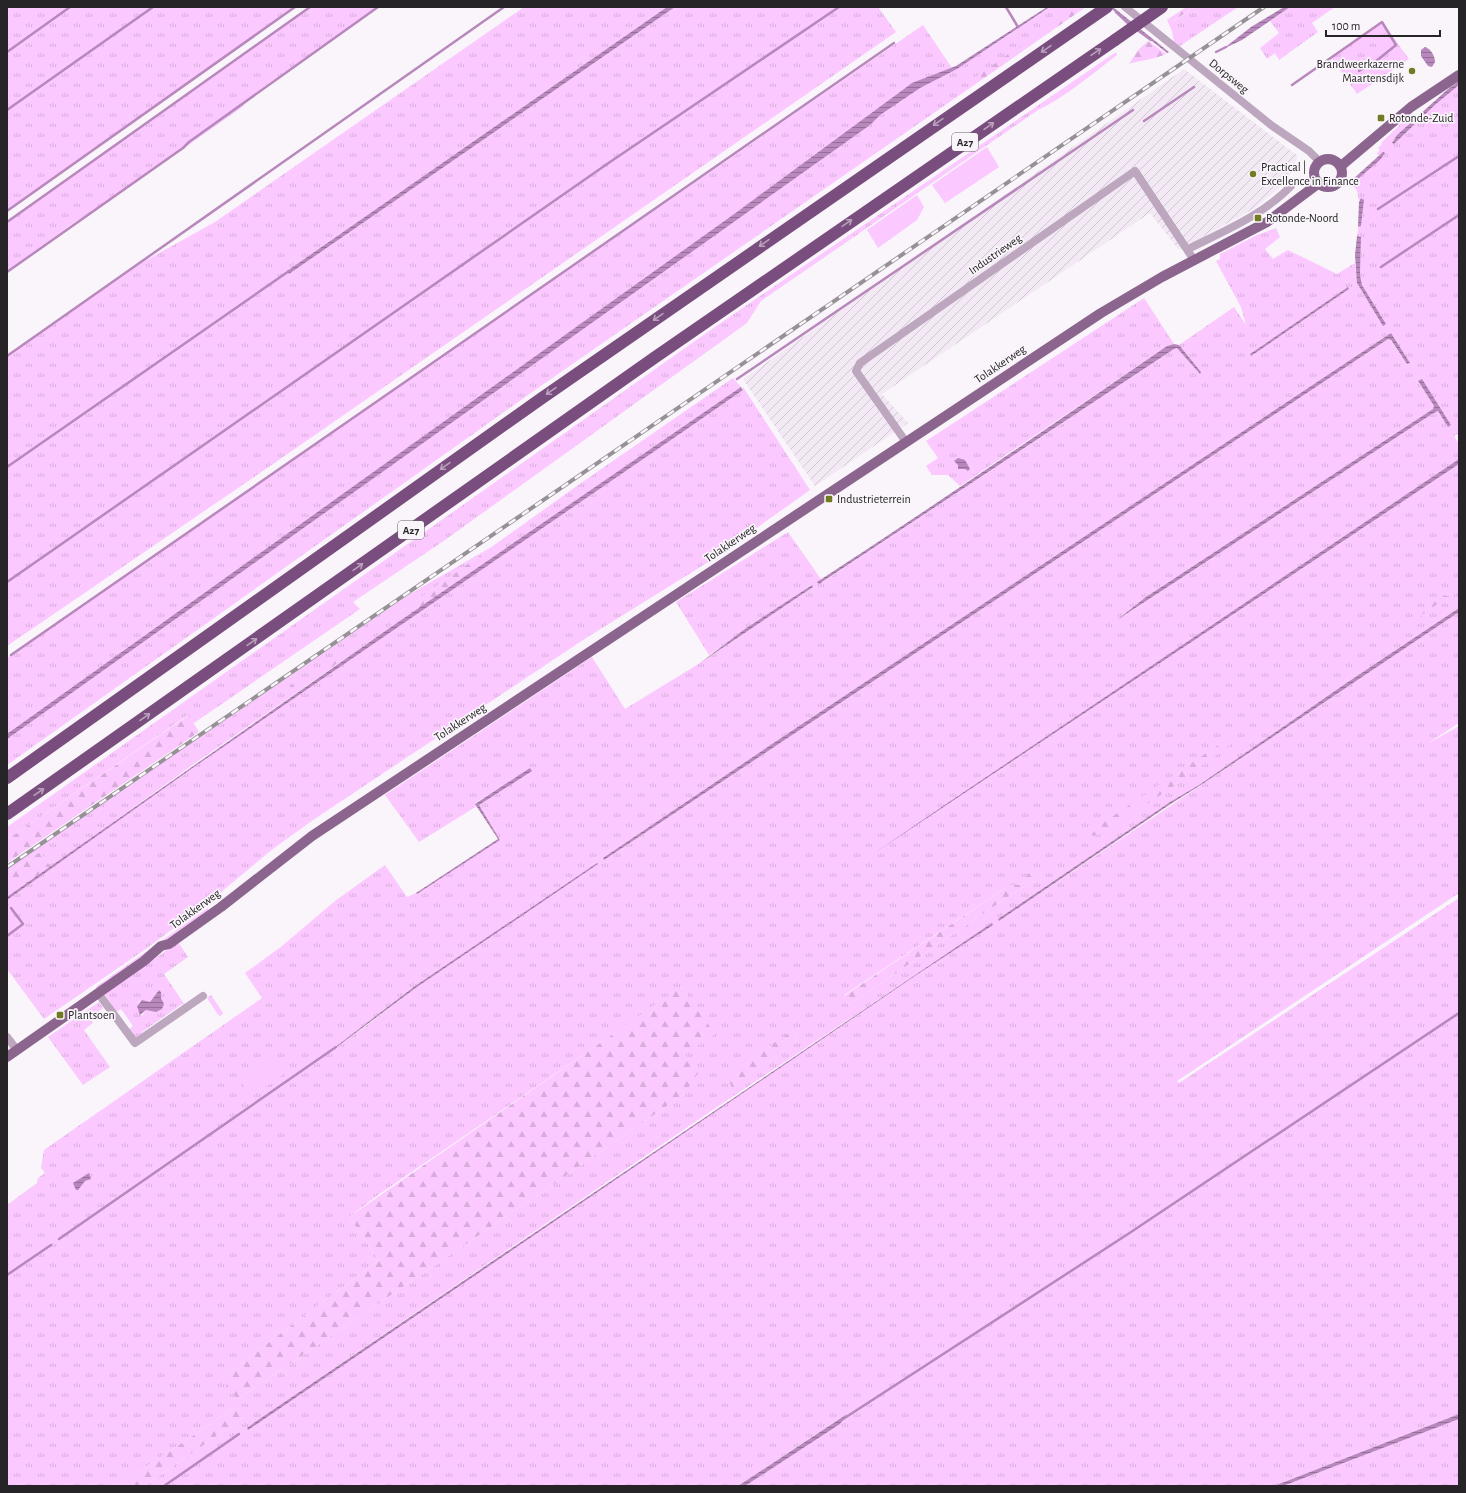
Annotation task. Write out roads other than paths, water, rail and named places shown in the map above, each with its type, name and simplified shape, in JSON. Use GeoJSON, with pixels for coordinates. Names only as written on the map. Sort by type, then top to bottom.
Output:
{"type":"FeatureCollection","features":[{"type":"Feature","properties":{"kind":"highway","name":"A27"},"geometry":{"type":"LineString","coordinates":[[7,778],[542,398],[796,220],[1107,7]]}},
{"type":"Feature","properties":{"kind":"highway","name":"A27"},"geometry":{"type":"LineString","coordinates":[[7,814],[660,353],[1162,7]]}},
{"type":"Feature","properties":{"kind":"main road"},"geometry":{"type":"LineString","coordinates":[[1341,166],[1411,107],[1459,75]]}},
{"type":"Feature","properties":{"kind":"main road"},"geometry":{"type":"LineString","coordinates":[[1330,158],[1338,162],[1341,166],[1342,171],[1338,183],[1331,187],[1319,183],[1315,178],[1314,171],[1319,161],[1330,158]]}},
{"type":"Feature","properties":{"kind":"main road","name":"Tolakkerweg"},"geometry":{"type":"LineString","coordinates":[[7,1057],[144,961],[151,960],[169,944],[221,907],[312,836],[1101,313],[1194,260],[1250,232],[1277,216],[1319,183]]}},
{"type":"Feature","properties":{"kind":"street","name":"Dorpsweg"},"geometry":{"type":"LineString","coordinates":[[1125,7],[1271,125],[1309,151],[1319,161]]}},
{"type":"Feature","properties":{"kind":"street","name":"Industrieweg"},"geometry":{"type":"LineString","coordinates":[[906,442],[856,371],[860,363],[1135,171],[1194,260]]}},
{"type":"Feature","properties":{"kind":"street"},"geometry":{"type":"LineString","coordinates":[[1188,249],[1243,221],[1277,200],[1291,186]]}},
{"type":"Feature","properties":{"kind":"street"},"geometry":{"type":"LineString","coordinates":[[98,993],[135,1043],[203,996]]}},
{"type":"Feature","properties":{"kind":"street"},"geometry":{"type":"LineString","coordinates":[[7,1037],[17,1050]]}},
{"type":"Feature","properties":{"kind":"waterway"},"geometry":{"type":"LineString","coordinates":[[7,52],[70,7]]}},
{"type":"Feature","properties":{"kind":"waterway"},"geometry":{"type":"LineString","coordinates":[[7,110],[153,7]]}},
{"type":"Feature","properties":{"kind":"waterway"},"geometry":{"type":"LineString","coordinates":[[7,211],[295,7]]}},
{"type":"Feature","properties":{"kind":"waterway"},"geometry":{"type":"LineString","coordinates":[[7,222],[310,7]]}},
{"type":"Feature","properties":{"kind":"waterway"},"geometry":{"type":"LineString","coordinates":[[7,272],[183,148],[189,142],[378,7]]}},
{"type":"Feature","properties":{"kind":"waterway"},"geometry":{"type":"LineString","coordinates":[[7,356],[504,7]]}},
{"type":"Feature","properties":{"kind":"waterway"},"geometry":{"type":"LineString","coordinates":[[7,582],[610,162],[839,7]]}},
{"type":"Feature","properties":{"kind":"waterway"},"geometry":{"type":"LineString","coordinates":[[1006,7],[1018,27]]}},
{"type":"Feature","properties":{"kind":"waterway"},"geometry":{"type":"LineString","coordinates":[[1116,12],[1130,25]]}},
{"type":"Feature","properties":{"kind":"waterway"},"geometry":{"type":"LineString","coordinates":[[1292,85],[1382,22],[1396,45],[1375,62],[1359,71]]}},
{"type":"Feature","properties":{"kind":"waterway"},"geometry":{"type":"LineString","coordinates":[[1136,29],[1151,40]]}},
{"type":"Feature","properties":{"kind":"waterway"},"geometry":{"type":"LineString","coordinates":[[11,655],[894,43]]}},
{"type":"Feature","properties":{"kind":"waterway"},"geometry":{"type":"LineString","coordinates":[[1216,52],[1226,47]]}},
{"type":"Feature","properties":{"kind":"waterway"},"geometry":{"type":"LineString","coordinates":[[1144,121],[1194,87]]}},
{"type":"Feature","properties":{"kind":"waterway"},"geometry":{"type":"LineString","coordinates":[[737,379],[1133,110]]}},
{"type":"Feature","properties":{"kind":"waterway"},"geometry":{"type":"LineString","coordinates":[[1378,209],[1459,156]]}},
{"type":"Feature","properties":{"kind":"waterway"},"geometry":{"type":"LineString","coordinates":[[1381,267],[1459,215]]}},
{"type":"Feature","properties":{"kind":"waterway"},"geometry":{"type":"LineString","coordinates":[[7,467],[289,271]]}},
{"type":"Feature","properties":{"kind":"waterway"},"geometry":{"type":"LineString","coordinates":[[7,936],[23,924],[11,908]]}},
{"type":"Feature","properties":{"kind":"waterway"},"geometry":{"type":"LineString","coordinates":[[840,1421],[1128,1234],[1459,1013]]}},
{"type":"Feature","properties":{"kind":"waterway"},"geometry":{"type":"LineString","coordinates":[[59,1239],[336,1047]]}},
{"type":"Feature","properties":{"kind":"waterway"},"geometry":{"type":"LineString","coordinates":[[7,1275],[51,1245]]}},
{"type":"Feature","properties":{"kind":"waterway"},"geometry":{"type":"LineString","coordinates":[[164,1486],[239,1434]]}},
{"type":"Feature","properties":{"kind":"railway"},"geometry":{"type":"LineString","coordinates":[[7,867],[1264,7]]}},
{"type":"Feature","properties":{"kind":"place","name":"Brandweerkazerne Maartensdijk"},"geometry":{"type":"Point","coordinates":[1412,71]}},
{"type":"Feature","properties":{"kind":"place","name":"Rotonde-Zuid"},"geometry":{"type":"Point","coordinates":[1381,118]}},
{"type":"Feature","properties":{"kind":"place","name":"Practical | Excellence in Finance"},"geometry":{"type":"Point","coordinates":[1253,174]}},
{"type":"Feature","properties":{"kind":"place","name":"Rotonde-Noord"},"geometry":{"type":"Point","coordinates":[1258,218]}},
{"type":"Feature","properties":{"kind":"place","name":"Industrieterrein"},"geometry":{"type":"Point","coordinates":[829,499]}},
{"type":"Feature","properties":{"kind":"place","name":"Plantsoen"},"geometry":{"type":"Point","coordinates":[60,1015]}}]}
